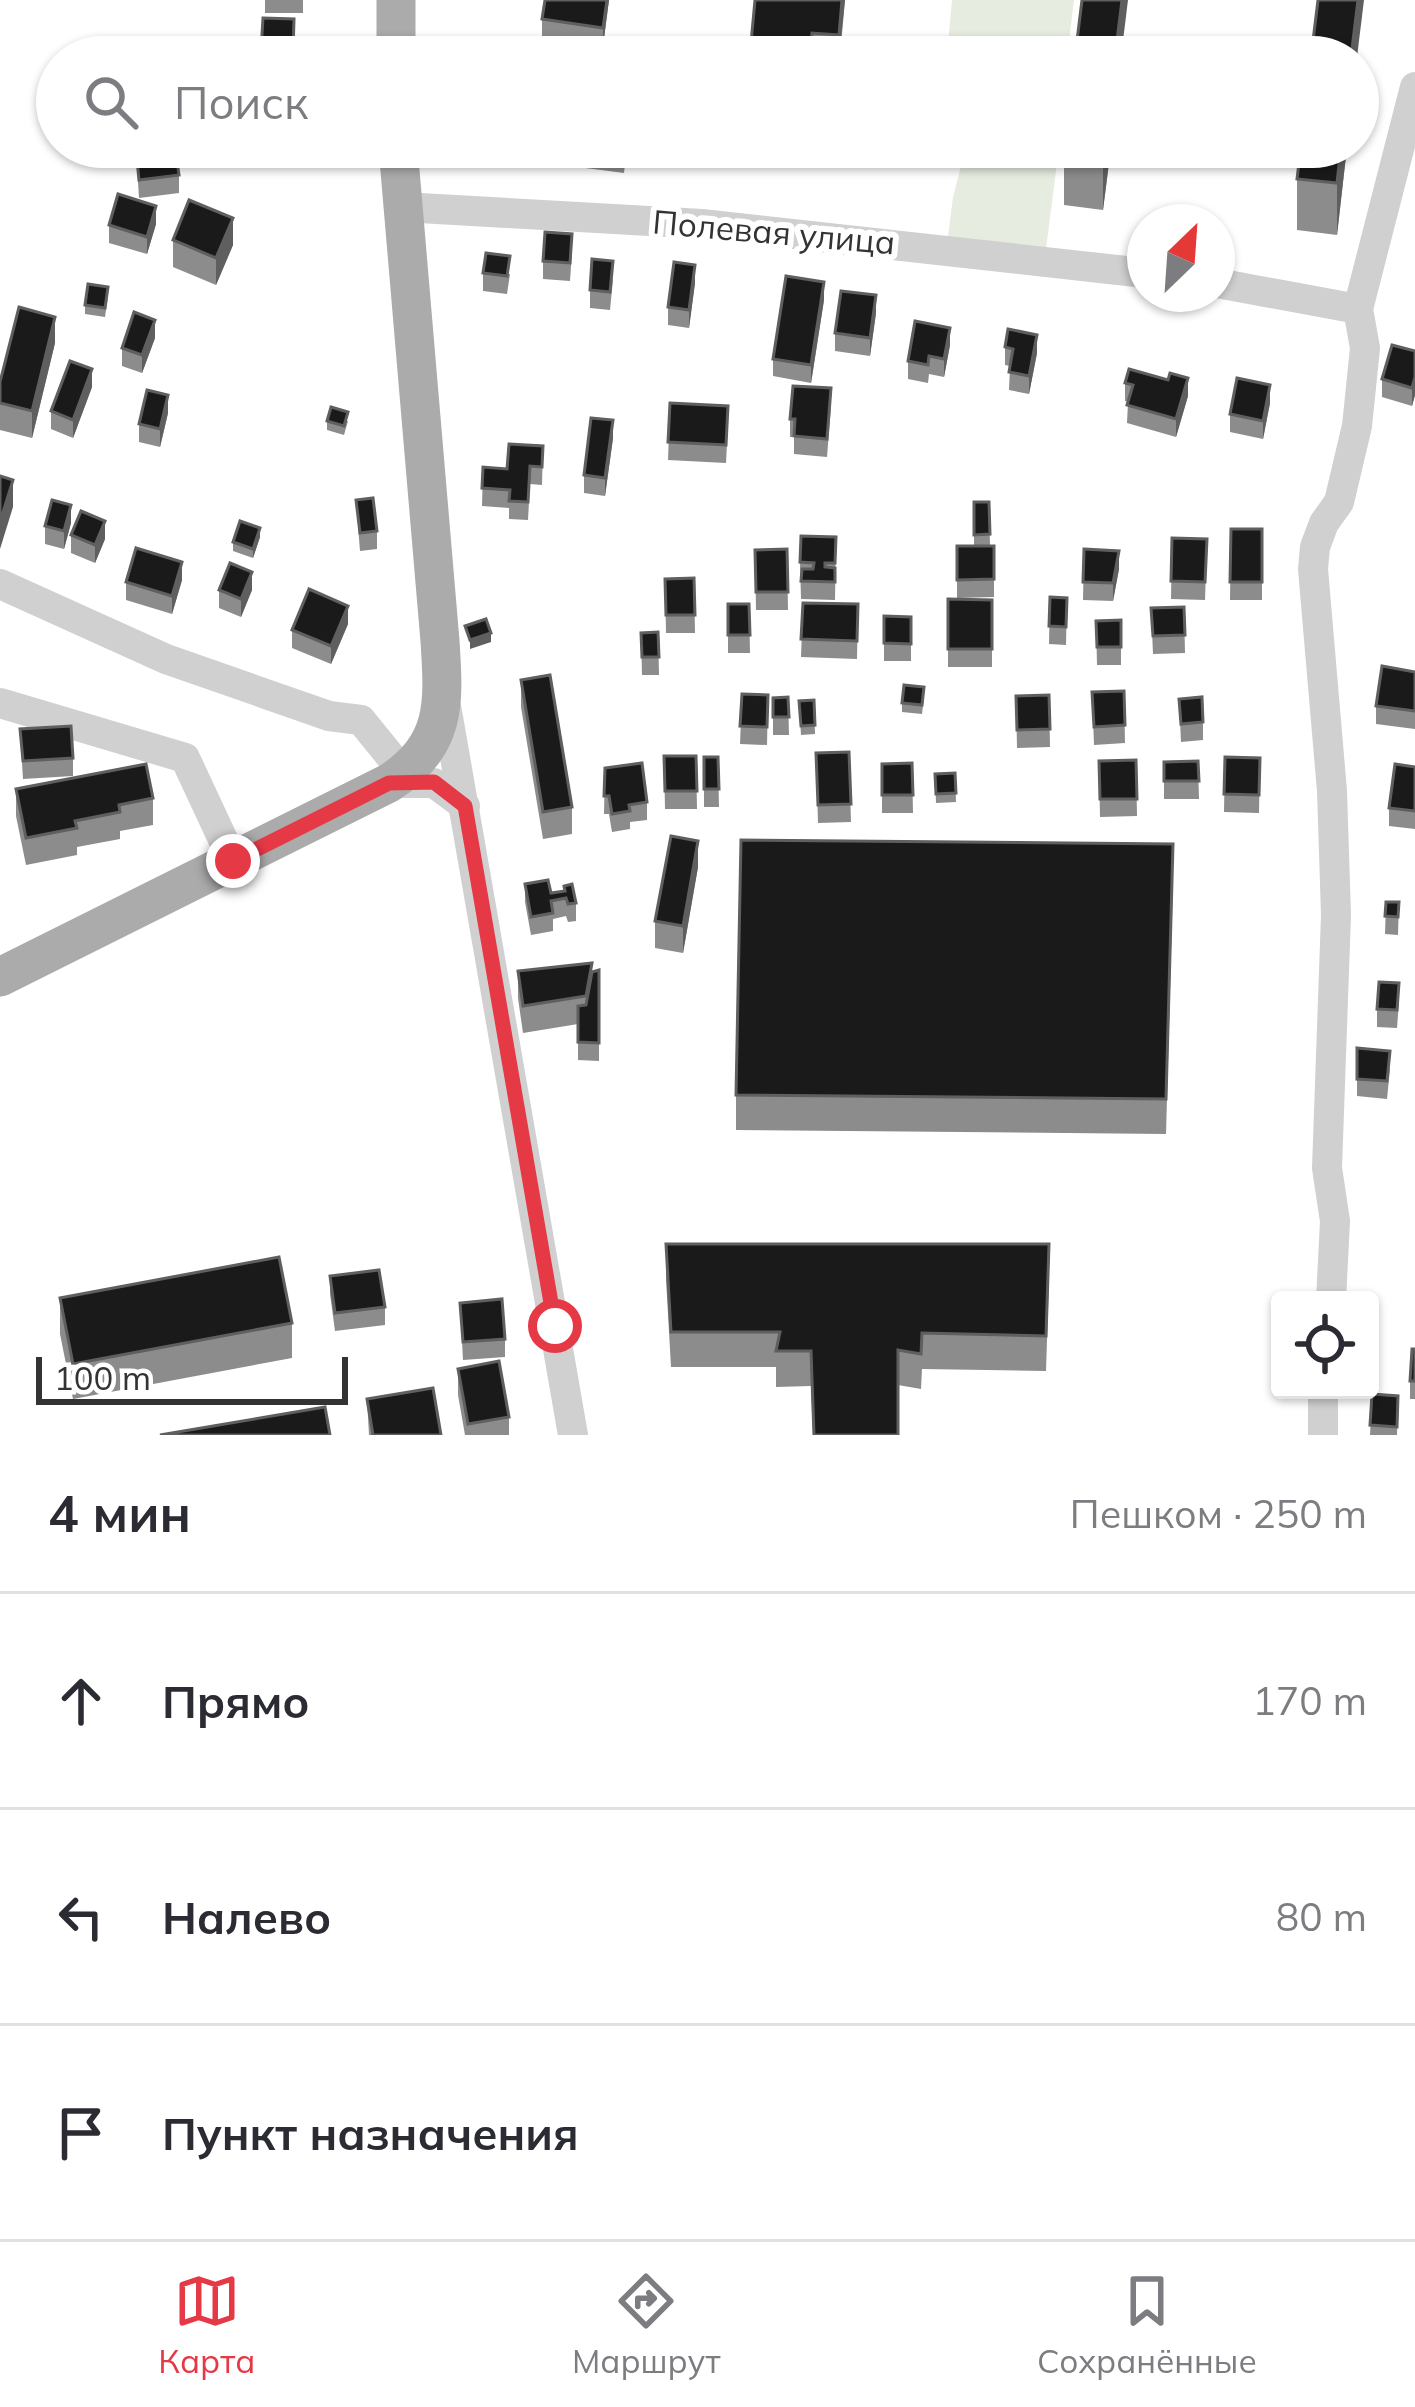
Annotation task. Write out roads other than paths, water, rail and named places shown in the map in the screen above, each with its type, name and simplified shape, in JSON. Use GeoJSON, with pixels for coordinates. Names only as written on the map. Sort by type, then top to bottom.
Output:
{"type":"FeatureCollection","features":[{"type":"Feature","properties":{"kind":"main road"},"geometry":{"type":"LineString","coordinates":[[396,36],[397,0]]}},
{"type":"Feature","properties":{"kind":"main road"},"geometry":{"type":"LineString","coordinates":[[0,976],[396,778],[421,758],[436,733],[444,694],[399,168]]}},
{"type":"Feature","properties":{"kind":"street"},"geometry":{"type":"LineString","coordinates":[[1331,1291],[1335,1221],[1327,1168],[1335,894],[1333,791],[1313,569],[1324,523],[1340,502],[1360,406],[1365,348],[1358,309],[1415,87]]}},
{"type":"Feature","properties":{"kind":"street","name":"Полевая улица"},"geometry":{"type":"LineString","coordinates":[[402,207],[702,224],[1127,271]]}},
{"type":"Feature","properties":{"kind":"street"},"geometry":{"type":"LineString","coordinates":[[1235,286],[1358,309]]}},
{"type":"Feature","properties":{"kind":"street"},"geometry":{"type":"LineString","coordinates":[[0,584],[166,659],[328,716],[361,721],[396,778],[434,782],[465,806]]}},
{"type":"Feature","properties":{"kind":"street"},"geometry":{"type":"LineString","coordinates":[[444,694],[573,1435]]}},
{"type":"Feature","properties":{"kind":"street"},"geometry":{"type":"LineString","coordinates":[[0,703],[184,758],[233,861]]}},
{"type":"Feature","properties":{"kind":"street"},"geometry":{"type":"LineString","coordinates":[[1323,1399],[1323,1435]]}}]}
